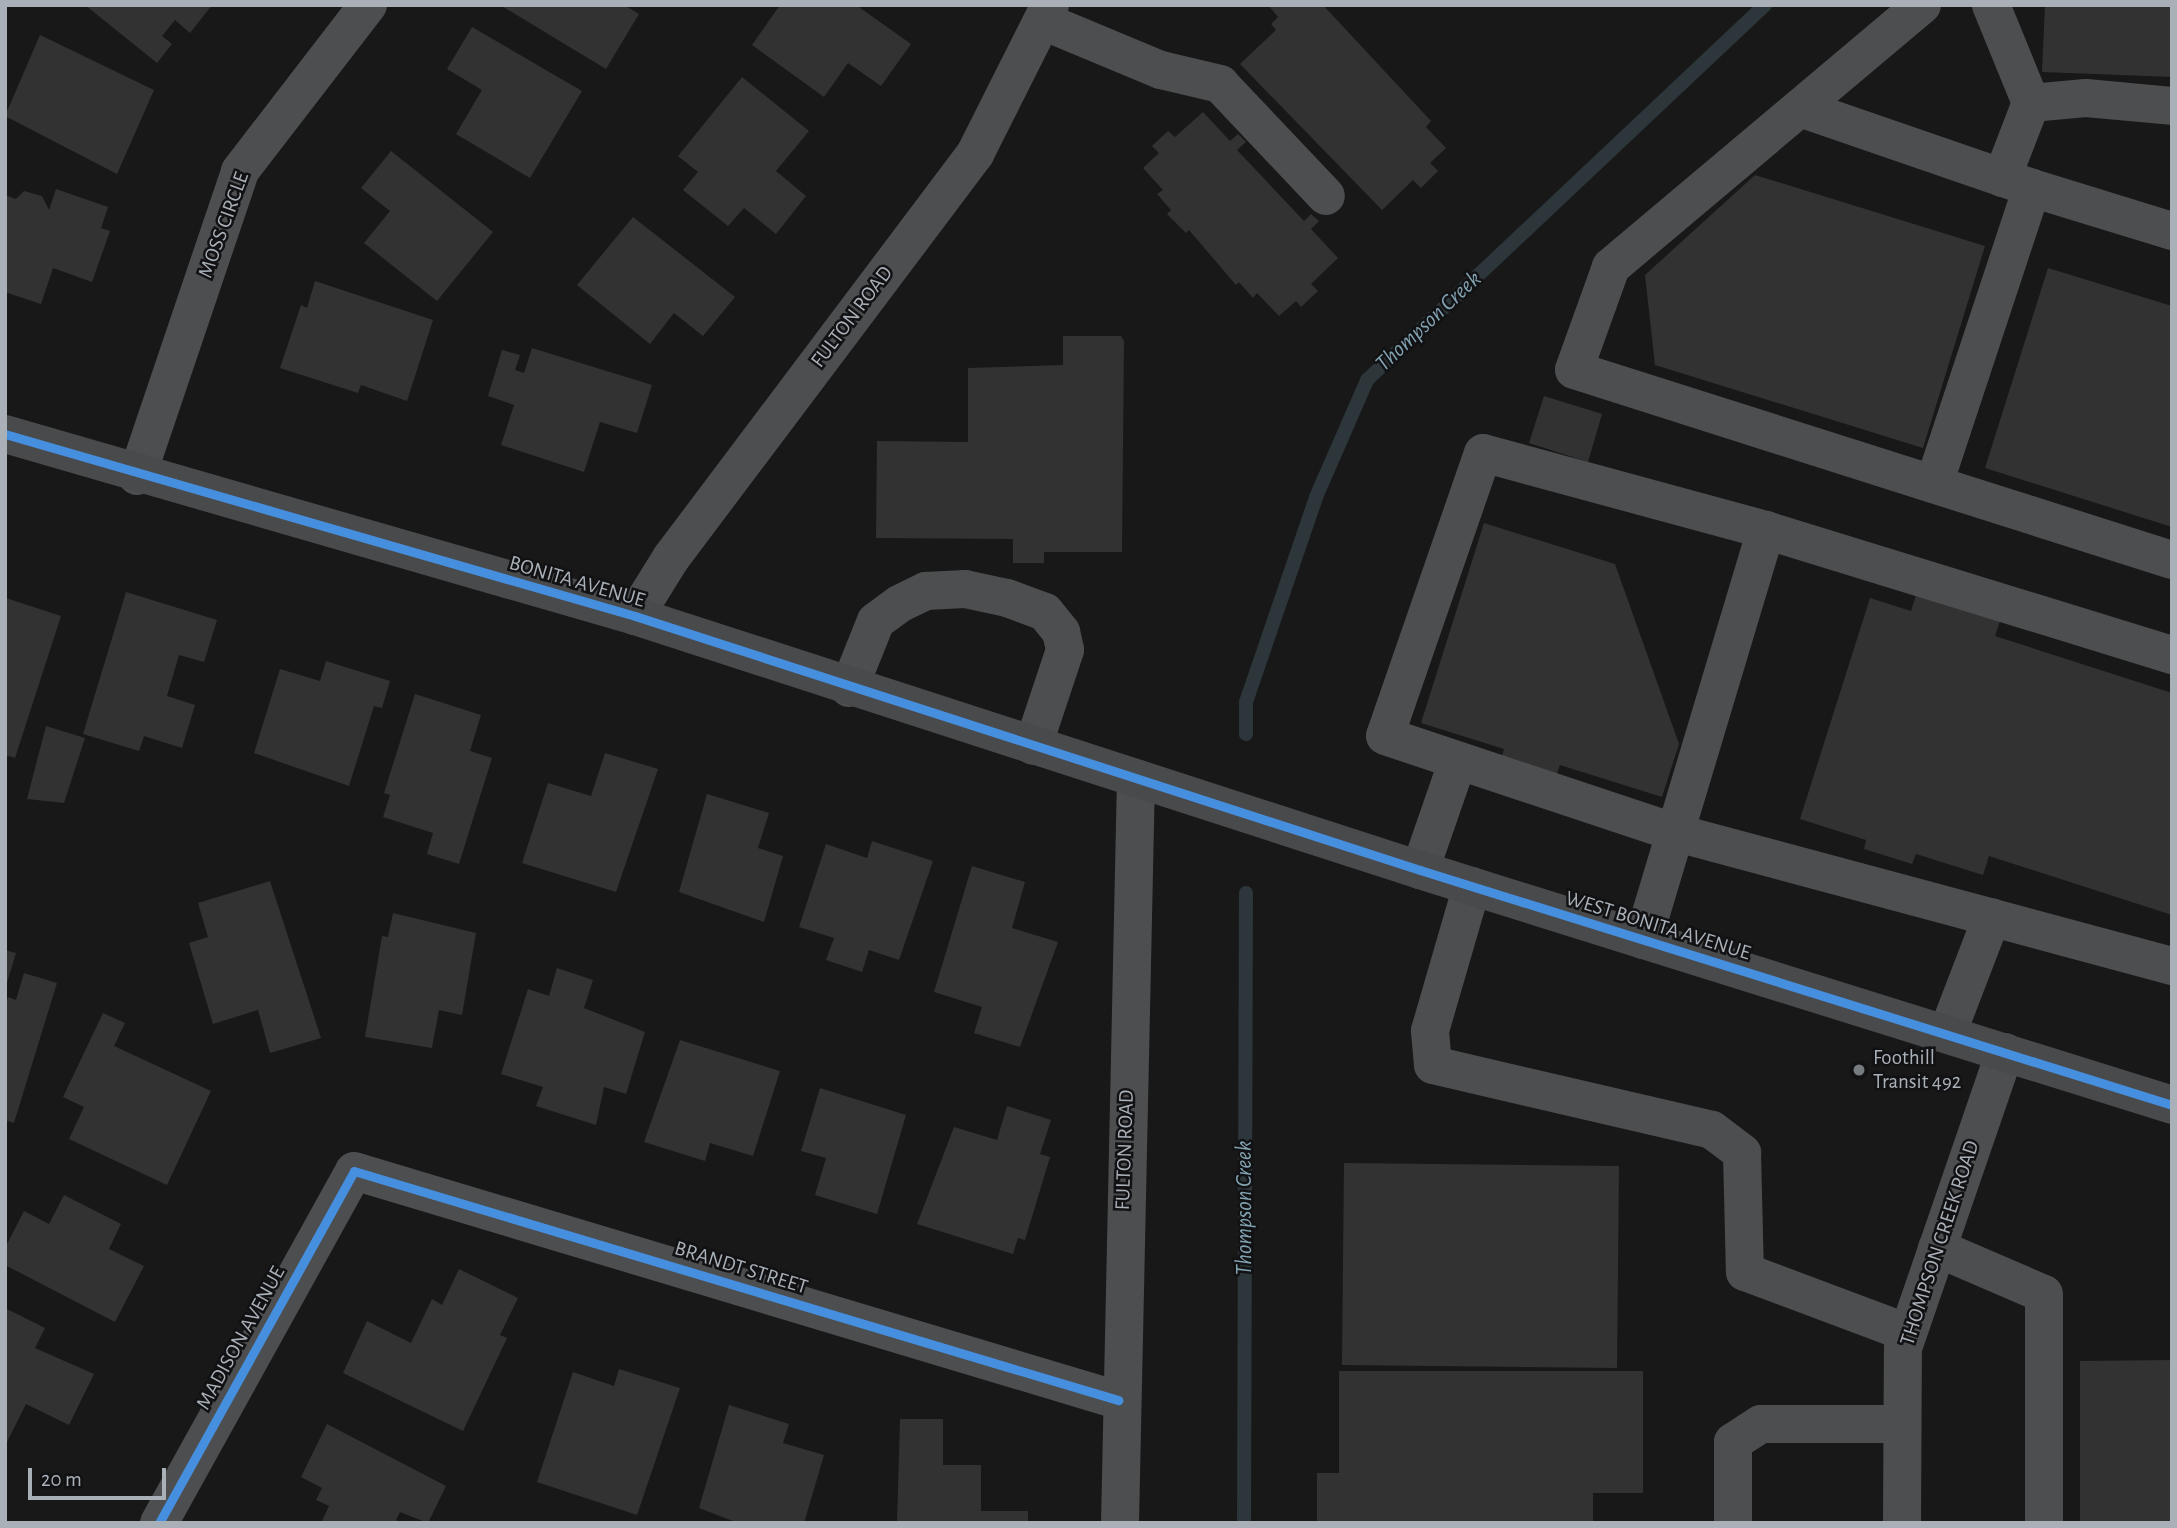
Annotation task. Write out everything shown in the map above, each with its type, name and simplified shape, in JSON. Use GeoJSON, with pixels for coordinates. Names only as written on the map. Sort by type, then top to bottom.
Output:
{"type":"FeatureCollection","features":[{"type":"Feature","properties":{"kind":"main road","name":"BONITA AVENUE"},"geometry":{"type":"LineString","coordinates":[[5,434],[136,476],[635,616],[849,688],[1136,778]]}},
{"type":"Feature","properties":{"kind":"main road","name":"WEST BONITA AVENUE"},"geometry":{"type":"LineString","coordinates":[[1136,778],[1472,887],[2172,1105]]}},
{"type":"Feature","properties":{"kind":"street","name":"MOSS CIRCLE"},"geometry":{"type":"LineString","coordinates":[[136,476],[240,171],[369,5]]}},
{"type":"Feature","properties":{"kind":"street"},"geometry":{"type":"LineString","coordinates":[[1922,5],[1611,267],[1574,370],[2172,559]]}},
{"type":"Feature","properties":{"kind":"street"},"geometry":{"type":"LineString","coordinates":[[1934,484],[2017,183],[2031,103],[1992,5]]}},
{"type":"Feature","properties":{"kind":"street"},"geometry":{"type":"LineString","coordinates":[[1046,13],[1161,70],[1220,84],[1326,196]]}},
{"type":"Feature","properties":{"kind":"street","name":"FULTON ROAD"},"geometry":{"type":"LineString","coordinates":[[635,616],[671,558],[975,154],[1046,13]]}},
{"type":"Feature","properties":{"kind":"street"},"geometry":{"type":"LineString","coordinates":[[2031,103],[2086,98],[2172,106]]}},
{"type":"Feature","properties":{"kind":"street"},"geometry":{"type":"LineString","coordinates":[[1800,108],[2017,183],[2172,231]]}},
{"type":"Feature","properties":{"kind":"street"},"geometry":{"type":"LineString","coordinates":[[2172,655],[1766,530],[1483,453],[1385,736],[1457,763],[1677,833],[2172,966]]}},
{"type":"Feature","properties":{"kind":"street"},"geometry":{"type":"LineString","coordinates":[[1643,940],[1766,530]]}},
{"type":"Feature","properties":{"kind":"street"},"geometry":{"type":"LineString","coordinates":[[849,688],[876,621],[899,604],[926,591],[965,589],[1007,598],[1045,612],[1063,641],[1032,746]]}},
{"type":"Feature","properties":{"kind":"street"},"geometry":{"type":"LineString","coordinates":[[1420,870],[1457,763]]}},
{"type":"Feature","properties":{"kind":"street","name":"FULTON ROAD"},"geometry":{"type":"LineString","coordinates":[[1120,1523],[1118,1400],[1136,778]]}},
{"type":"Feature","properties":{"kind":"street"},"geometry":{"type":"LineString","coordinates":[[1472,887],[1430,1031],[1433,1065],[1712,1130],[1742,1153],[1745,1272],[1908,1333]]}},
{"type":"Feature","properties":{"kind":"street"},"geometry":{"type":"LineString","coordinates":[[1947,1034],[1992,917]]}},
{"type":"Feature","properties":{"kind":"street","name":"THOMPSON CREEK ROAD"},"geometry":{"type":"LineString","coordinates":[[1902,1523],[1903,1348],[2005,1052]]}},
{"type":"Feature","properties":{"kind":"street","name":"BRANDT STREET"},"geometry":{"type":"LineString","coordinates":[[354,1171],[1118,1400]]}},
{"type":"Feature","properties":{"kind":"street","name":"MADISON AVENUE"},"geometry":{"type":"LineString","coordinates":[[159,1523],[354,1171]]}},
{"type":"Feature","properties":{"kind":"street"},"geometry":{"type":"LineString","coordinates":[[1937,1248],[2044,1294],[2044,1523]]}},
{"type":"Feature","properties":{"kind":"street"},"geometry":{"type":"LineString","coordinates":[[1733,1523],[1733,1442],[1761,1424],[1902,1424]]}},
{"type":"Feature","properties":{"kind":"building"},"geometry":{"type":"Polygon","coordinates":[[[85,5],[212,5],[190,33],[175,20],[162,36],[172,44],[157,63],[85,5]]]}},
{"type":"Feature","properties":{"kind":"building"},"geometry":{"type":"Polygon","coordinates":[[[500,5],[624,5],[639,14],[606,69],[500,5]]]}},
{"type":"Feature","properties":{"kind":"building"},"geometry":{"type":"Polygon","coordinates":[[[780,5],[856,5],[911,44],[881,86],[848,63],[824,97],[752,45],[780,5]]]}},
{"type":"Feature","properties":{"kind":"building"},"geometry":{"type":"Polygon","coordinates":[[[1268,5],[1323,5],[1431,121],[1426,127],[1446,148],[1430,163],[1438,171],[1421,188],[1413,180],[1382,210],[1240,64],[1276,30],[1271,24],[1278,17],[1268,5]]]}},
{"type":"Feature","properties":{"kind":"building"},"geometry":{"type":"Polygon","coordinates":[[[2045,5],[2172,5],[2172,77],[2042,72],[2045,5]]]}},
{"type":"Feature","properties":{"kind":"building"},"geometry":{"type":"Polygon","coordinates":[[[472,27],[582,91],[530,178],[456,134],[482,90],[447,69],[472,27]]]}},
{"type":"Feature","properties":{"kind":"building"},"geometry":{"type":"Polygon","coordinates":[[[40,35],[154,90],[117,174],[5,116],[40,35]]]}},
{"type":"Feature","properties":{"kind":"building"},"geometry":{"type":"Polygon","coordinates":[[[742,77],[809,131],[776,171],[806,196],[776,234],[744,208],[728,226],[683,190],[698,172],[678,156],[742,77]]]}},
{"type":"Feature","properties":{"kind":"building"},"geometry":{"type":"Polygon","coordinates":[[[1203,112],[1230,141],[1238,134],[1246,142],[1237,150],[1304,221],[1311,214],[1319,221],[1311,229],[1338,258],[1311,284],[1318,291],[1301,307],[1296,301],[1279,316],[1257,293],[1253,298],[1239,282],[1236,285],[1189,230],[1186,233],[1167,214],[1171,210],[1157,194],[1163,190],[1143,168],[1159,153],[1152,146],[1168,131],[1175,137],[1203,112]]]}},
{"type":"Feature","properties":{"kind":"building"},"geometry":{"type":"Polygon","coordinates":[[[391,151],[493,232],[437,301],[364,243],[390,211],[361,188],[391,151]]]}},
{"type":"Feature","properties":{"kind":"building"},"geometry":{"type":"Polygon","coordinates":[[[1755,175],[1985,246],[1923,448],[1655,365],[1645,275],[1755,175]]]}},
{"type":"Feature","properties":{"kind":"building"},"geometry":{"type":"Polygon","coordinates":[[[56,189],[108,207],[101,228],[110,231],[92,282],[53,268],[41,304],[5,292],[5,195],[16,199],[24,191],[42,196],[49,210],[56,189]]]}},
{"type":"Feature","properties":{"kind":"building"},"geometry":{"type":"Polygon","coordinates":[[[633,217],[735,297],[703,336],[674,313],[650,344],[577,285],[633,217]]]}},
{"type":"Feature","properties":{"kind":"building"},"geometry":{"type":"Polygon","coordinates":[[[2048,268],[2172,306],[2172,527],[1985,468],[2048,268]]]}},
{"type":"Feature","properties":{"kind":"building"},"geometry":{"type":"Polygon","coordinates":[[[315,281],[433,320],[407,401],[361,385],[358,393],[280,368],[301,305],[307,308],[315,281]]]}},
{"type":"Feature","properties":{"kind":"building"},"geometry":{"type":"Polygon","coordinates":[[[1063,336],[1121,336],[1124,341],[1122,552],[1044,552],[1044,563],[1013,563],[1013,539],[876,538],[877,441],[968,442],[968,368],[1063,365],[1063,336]]]}},
{"type":"Feature","properties":{"kind":"building"},"geometry":{"type":"Polygon","coordinates":[[[532,348],[652,385],[637,433],[600,422],[584,472],[501,445],[514,405],[488,396],[502,350],[520,355],[515,370],[524,373],[532,348]]]}},
{"type":"Feature","properties":{"kind":"building"},"geometry":{"type":"Polygon","coordinates":[[[1544,396],[1602,414],[1588,462],[1529,443],[1544,396]]]}},
{"type":"Feature","properties":{"kind":"building"},"geometry":{"type":"Polygon","coordinates":[[[1484,523],[1615,564],[1679,744],[1662,797],[1560,765],[1556,776],[1501,759],[1504,749],[1421,723],[1484,523]]]}},
{"type":"Feature","properties":{"kind":"building"},"geometry":{"type":"Polygon","coordinates":[[[1918,589],[2002,615],[1995,636],[2172,693],[2172,915],[1989,856],[1983,875],[1916,854],[1912,864],[1864,849],[1866,840],[1800,819],[1870,598],[1911,611],[1918,589]]]}},
{"type":"Feature","properties":{"kind":"building"},"geometry":{"type":"Polygon","coordinates":[[[126,592],[217,620],[204,662],[179,655],[167,696],[195,705],[182,748],[144,736],[139,751],[83,734],[126,592]]]}},
{"type":"Feature","properties":{"kind":"building"},"geometry":{"type":"Polygon","coordinates":[[[6,598],[61,616],[15,758],[5,755],[6,598]]]}},
{"type":"Feature","properties":{"kind":"building"},"geometry":{"type":"Polygon","coordinates":[[[326,661],[390,681],[382,708],[374,706],[349,786],[254,753],[280,669],[320,681],[326,661]]]}},
{"type":"Feature","properties":{"kind":"building"},"geometry":{"type":"Polygon","coordinates":[[[415,694],[481,715],[470,751],[492,758],[459,864],[427,854],[433,833],[383,817],[390,795],[384,793],[415,694]]]}},
{"type":"Feature","properties":{"kind":"building"},"geometry":{"type":"Polygon","coordinates":[[[46,726],[85,738],[64,803],[27,799],[46,726]]]}},
{"type":"Feature","properties":{"kind":"building"},"geometry":{"type":"Polygon","coordinates":[[[605,753],[658,769],[616,892],[522,863],[548,783],[591,796],[605,753]]]}},
{"type":"Feature","properties":{"kind":"building"},"geometry":{"type":"Polygon","coordinates":[[[707,794],[769,813],[758,848],[783,856],[764,922],[679,892],[707,794]]]}},
{"type":"Feature","properties":{"kind":"building"},"geometry":{"type":"Polygon","coordinates":[[[872,841],[933,861],[899,960],[869,950],[862,972],[826,960],[834,938],[799,927],[826,844],[867,858],[872,841]]]}},
{"type":"Feature","properties":{"kind":"building"},"geometry":{"type":"Polygon","coordinates":[[[972,866],[1025,882],[1012,928],[1058,942],[1020,1047],[974,1033],[982,1007],[934,992],[972,866]]]}},
{"type":"Feature","properties":{"kind":"building"},"geometry":{"type":"Polygon","coordinates":[[[270,881],[321,1038],[270,1053],[258,1010],[213,1024],[189,943],[208,937],[198,903],[270,881]]]}},
{"type":"Feature","properties":{"kind":"building"},"geometry":{"type":"Polygon","coordinates":[[[393,913],[476,933],[462,1015],[439,1010],[432,1048],[365,1037],[382,936],[388,937],[393,913]]]}},
{"type":"Feature","properties":{"kind":"building"},"geometry":{"type":"Polygon","coordinates":[[[5,950],[16,953],[6,986],[5,986],[5,950]]]}},
{"type":"Feature","properties":{"kind":"building"},"geometry":{"type":"Polygon","coordinates":[[[557,968],[593,980],[584,1008],[645,1032],[626,1094],[604,1087],[596,1125],[536,1106],[543,1087],[501,1074],[528,989],[549,996],[557,968]]]}},
{"type":"Feature","properties":{"kind":"building"},"geometry":{"type":"Polygon","coordinates":[[[24,973],[57,983],[14,1123],[5,1120],[5,1008],[8,997],[16,1000],[24,973]]]}},
{"type":"Feature","properties":{"kind":"building"},"geometry":{"type":"Polygon","coordinates":[[[103,1013],[125,1023],[114,1046],[211,1091],[167,1185],[69,1139],[84,1107],[63,1097],[103,1013]]]}},
{"type":"Feature","properties":{"kind":"building"},"geometry":{"type":"Polygon","coordinates":[[[680,1040],[780,1071],[753,1156],[710,1143],[705,1161],[644,1142],[680,1040]]]}},
{"type":"Feature","properties":{"kind":"building"},"geometry":{"type":"Polygon","coordinates":[[[820,1088],[906,1115],[877,1214],[815,1195],[826,1158],[801,1151],[820,1088]]]}},
{"type":"Feature","properties":{"kind":"building"},"geometry":{"type":"Polygon","coordinates":[[[1007,1106],[1051,1120],[1040,1154],[1050,1157],[1025,1240],[1018,1238],[1013,1254],[917,1224],[954,1127],[997,1140],[1007,1106]]]}},
{"type":"Feature","properties":{"kind":"building"},"geometry":{"type":"Polygon","coordinates":[[[1344,1163],[1619,1166],[1617,1368],[1342,1365],[1344,1163]]]}},
{"type":"Feature","properties":{"kind":"building"},"geometry":{"type":"Polygon","coordinates":[[[64,1195],[121,1224],[109,1249],[144,1266],[115,1322],[5,1265],[5,1248],[24,1211],[49,1224],[64,1195]]]}},
{"type":"Feature","properties":{"kind":"building"},"geometry":{"type":"Polygon","coordinates":[[[459,1269],[518,1298],[500,1335],[507,1338],[463,1431],[343,1373],[367,1321],[411,1343],[432,1299],[442,1305],[459,1269]]]}},
{"type":"Feature","properties":{"kind":"building"},"geometry":{"type":"Polygon","coordinates":[[[5,1308],[45,1328],[35,1348],[94,1374],[69,1425],[26,1404],[5,1446],[5,1308]]]}},
{"type":"Feature","properties":{"kind":"building"},"geometry":{"type":"Polygon","coordinates":[[[2172,1360],[2172,1523],[2080,1523],[2080,1361],[2172,1360]]]}},
{"type":"Feature","properties":{"kind":"building"},"geometry":{"type":"Polygon","coordinates":[[[619,1369],[680,1388],[637,1515],[537,1482],[573,1372],[614,1386],[619,1369]]]}},
{"type":"Feature","properties":{"kind":"building"},"geometry":{"type":"Polygon","coordinates":[[[1339,1371],[1643,1371],[1643,1493],[1593,1493],[1593,1523],[1317,1523],[1317,1473],[1339,1473],[1339,1371]]]}},
{"type":"Feature","properties":{"kind":"building"},"geometry":{"type":"Polygon","coordinates":[[[729,1405],[789,1424],[783,1443],[824,1455],[804,1523],[738,1523],[699,1508],[729,1405]]]}},
{"type":"Feature","properties":{"kind":"building"},"geometry":{"type":"Polygon","coordinates":[[[900,1419],[943,1419],[943,1465],[981,1465],[981,1511],[1028,1511],[1028,1523],[897,1523],[900,1419]]]}},
{"type":"Feature","properties":{"kind":"building"},"geometry":{"type":"Polygon","coordinates":[[[327,1424],[446,1486],[428,1523],[400,1512],[396,1520],[400,1523],[321,1523],[329,1506],[316,1500],[322,1488],[301,1477],[327,1424]]]}},
{"type":"Feature","properties":{"kind":"waterway","name":"Thompson Creek"},"geometry":{"type":"LineString","coordinates":[[1246,734],[1246,702],[1316,497],[1367,380],[1765,5]]}},
{"type":"Feature","properties":{"kind":"waterway","name":"Thompson Creek"},"geometry":{"type":"LineString","coordinates":[[1244,1523],[1246,893]]}},
{"type":"Feature","properties":{"kind":"cycle path"},"geometry":{"type":"LineString","coordinates":[[5,434],[635,616],[1420,870],[2172,1105]]}},
{"type":"Feature","properties":{"kind":"cycle path"},"geometry":{"type":"LineString","coordinates":[[159,1523],[354,1171],[1118,1400]]}},
{"type":"Feature","properties":{"kind":"place","name":"Foothill Transit 492"},"geometry":{"type":"Point","coordinates":[1859,1070]}}]}
